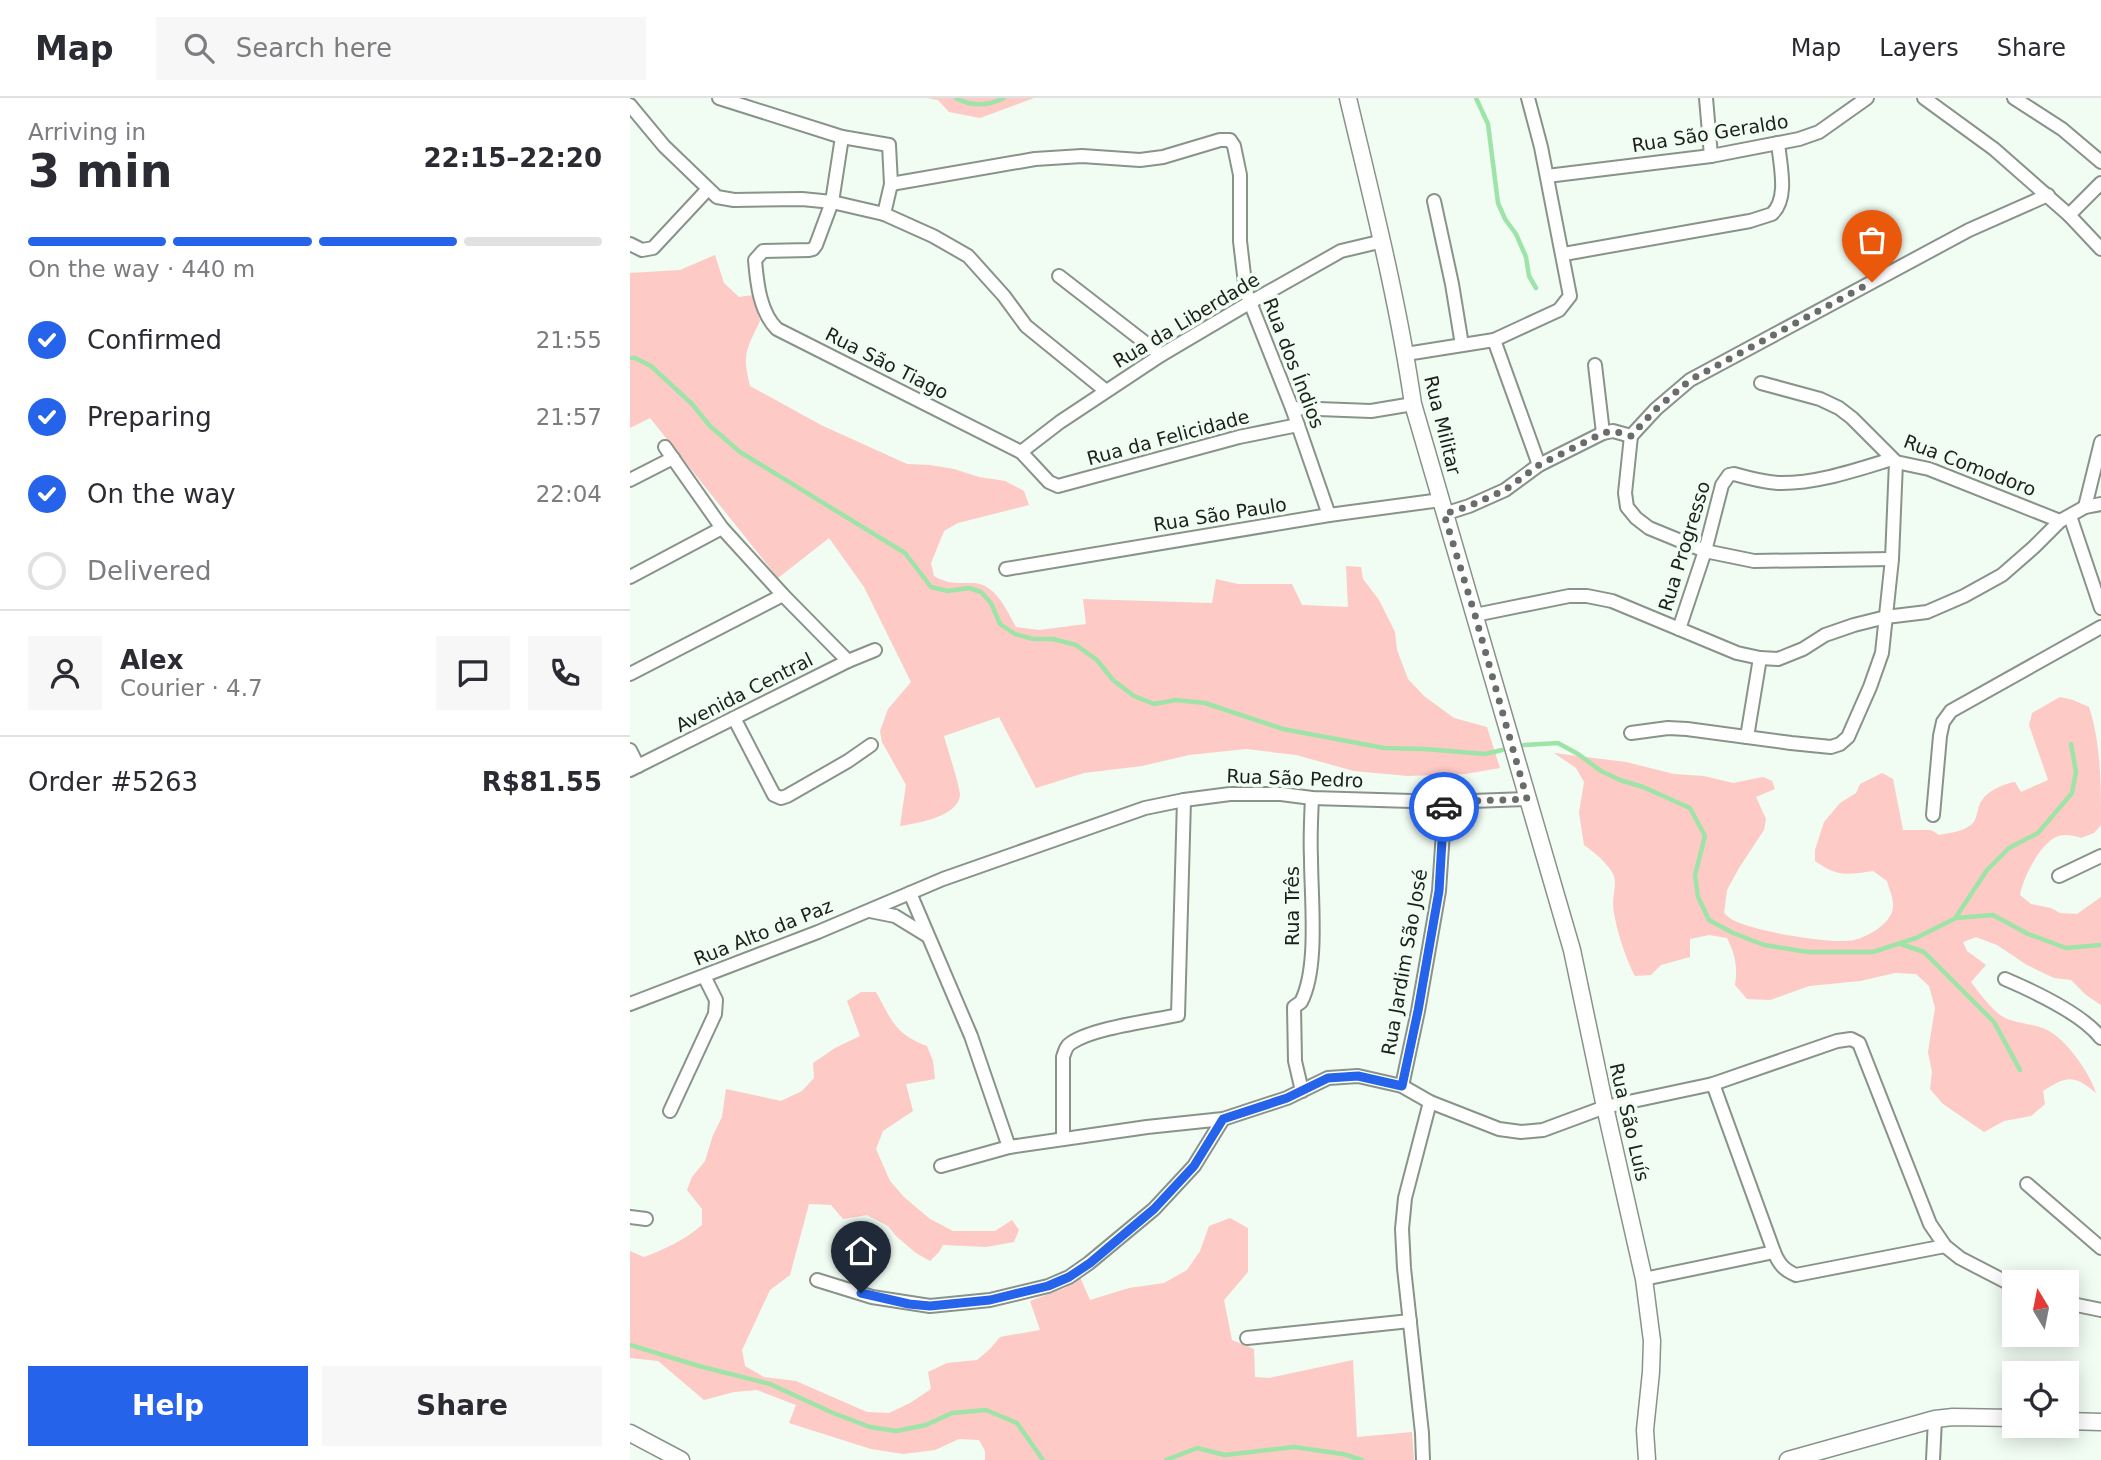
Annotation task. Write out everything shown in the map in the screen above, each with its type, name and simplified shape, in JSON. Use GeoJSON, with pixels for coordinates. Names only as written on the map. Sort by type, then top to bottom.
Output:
{"type":"FeatureCollection","features":[{"type":"Feature","properties":{"kind":"street"},"geometry":{"type":"LineString","coordinates":[[719,98],[842,138],[889,145],[891,184],[884,214]]}},
{"type":"Feature","properties":{"kind":"street","name":"Rua Militar"},"geometry":{"type":"LineString","coordinates":[[1348,98],[1383,241],[1406,354],[1413,404],[1527,799]]}},
{"type":"Feature","properties":{"kind":"street"},"geometry":{"type":"LineString","coordinates":[[1406,354],[1494,340],[1559,310],[1570,296],[1564,254],[1528,98]]}},
{"type":"Feature","properties":{"kind":"street"},"geometry":{"type":"LineString","coordinates":[[1706,98],[1711,156]]}},
{"type":"Feature","properties":{"kind":"street","name":"Rua São Geraldo"},"geometry":{"type":"LineString","coordinates":[[1547,176],[1711,156],[1779,143],[1819,132],[1867,98]]}},
{"type":"Feature","properties":{"kind":"street"},"geometry":{"type":"LineString","coordinates":[[1924,98],[1994,149],[2048,195],[2101,249]]}},
{"type":"Feature","properties":{"kind":"street"},"geometry":{"type":"LineString","coordinates":[[2014,98],[2062,129],[2101,162]]}},
{"type":"Feature","properties":{"kind":"street"},"geometry":{"type":"LineString","coordinates":[[630,105],[664,146],[717,197],[734,200],[802,199],[832,202],[884,214],[933,236],[968,256],[1004,296],[1026,326],[1106,391]]}},
{"type":"Feature","properties":{"kind":"street"},"geometry":{"type":"LineString","coordinates":[[832,202],[842,138]]}},
{"type":"Feature","properties":{"kind":"street","name":"Rua dos Índios"},"geometry":{"type":"LineString","coordinates":[[891,184],[1035,159],[1082,156],[1140,160],[1163,157],[1220,140],[1230,140],[1234,146],[1240,175],[1240,241],[1246,292],[1292,408],[1329,515]]}},
{"type":"Feature","properties":{"kind":"street"},"geometry":{"type":"LineString","coordinates":[[1564,254],[1772,214],[1780,202],[1782,189],[1779,143]]}},
{"type":"Feature","properties":{"kind":"street"},"geometry":{"type":"LineString","coordinates":[[2069,215],[2101,183]]}},
{"type":"Feature","properties":{"kind":"street"},"geometry":{"type":"LineString","coordinates":[[630,244],[642,250],[653,248],[708,189]]}},
{"type":"Feature","properties":{"kind":"street"},"geometry":{"type":"LineString","coordinates":[[1892,559],[1754,561],[1706,551],[1648,528],[1628,507],[1625,493],[1631,436],[1656,409],[1690,380],[1969,230],[2048,195]]}},
{"type":"Feature","properties":{"kind":"street"},"geometry":{"type":"LineString","coordinates":[[1434,201],[1462,345]]}},
{"type":"Feature","properties":{"kind":"street","name":"Rua São Tiago"},"geometry":{"type":"LineString","coordinates":[[832,202],[813,249],[764,251],[755,260],[764,310],[770,322],[778,329],[1021,452],[1049,482]]}},
{"type":"Feature","properties":{"kind":"street","name":"Rua da Liberdade"},"geometry":{"type":"LineString","coordinates":[[1021,452],[1060,422],[1161,355],[1249,303],[1341,251],[1383,241]]}},
{"type":"Feature","properties":{"kind":"street"},"geometry":{"type":"LineString","coordinates":[[1059,275],[1161,355]]}},
{"type":"Feature","properties":{"kind":"street"},"geometry":{"type":"LineString","coordinates":[[1494,340],[1539,465]]}},
{"type":"Feature","properties":{"kind":"street"},"geometry":{"type":"LineString","coordinates":[[1595,365],[1603,433],[1613,431],[1631,436]]}},
{"type":"Feature","properties":{"kind":"street","name":"Rua Comodoro"},"geometry":{"type":"LineString","coordinates":[[1761,383],[1810,396],[1839,408],[1894,460],[1929,469],[2065,518]]}},
{"type":"Feature","properties":{"kind":"street"},"geometry":{"type":"LineString","coordinates":[[1292,408],[1371,411],[1413,404]]}},
{"type":"Feature","properties":{"kind":"street","name":"Rua da Felicidade"},"geometry":{"type":"LineString","coordinates":[[1049,482],[1058,486],[1067,484],[1227,440],[1298,425]]}},
{"type":"Feature","properties":{"kind":"street","name":"Rua São Paulo"},"geometry":{"type":"LineString","coordinates":[[1006,569],[1329,515],[1469,506],[1505,490],[1539,465],[1603,433]]}},
{"type":"Feature","properties":{"kind":"street"},"geometry":{"type":"LineString","coordinates":[[2085,507],[2100,447]]}},
{"type":"Feature","properties":{"kind":"street"},"geometry":{"type":"LineString","coordinates":[[630,480],[669,453],[722,527],[783,595],[848,661]]}},
{"type":"Feature","properties":{"kind":"street"},"geometry":{"type":"LineString","coordinates":[[1630,733],[1668,728],[1687,729],[1831,747],[1848,737],[1882,653],[1892,559],[1894,460]]}},
{"type":"Feature","properties":{"kind":"street","name":"Rua Progresso"},"geometry":{"type":"LineString","coordinates":[[1679,629],[1706,551],[1722,485],[1729,475],[1778,483],[1845,473],[1894,460]]}},
{"type":"Feature","properties":{"kind":"street"},"geometry":{"type":"LineString","coordinates":[[1475,615],[1569,596],[1587,596],[1612,601],[1737,653],[1778,659],[1803,649],[1825,635],[1854,625],[1886,617],[1927,612],[1964,596],[2002,575],[2065,518],[2085,507],[2101,504]]}},
{"type":"Feature","properties":{"kind":"street"},"geometry":{"type":"LineString","coordinates":[[2065,518],[2101,608]]}},
{"type":"Feature","properties":{"kind":"street"},"geometry":{"type":"LineString","coordinates":[[630,577],[722,527]]}},
{"type":"Feature","properties":{"kind":"street"},"geometry":{"type":"LineString","coordinates":[[630,674],[783,595]]}},
{"type":"Feature","properties":{"kind":"street"},"geometry":{"type":"LineString","coordinates":[[1933,815],[1940,736],[1943,722],[1951,711],[2101,627]]}},
{"type":"Feature","properties":{"kind":"street","name":"Avenida Central"},"geometry":{"type":"LineString","coordinates":[[634,768],[875,650]]}},
{"type":"Feature","properties":{"kind":"street"},"geometry":{"type":"LineString","coordinates":[[1747,737],[1760,658]]}},
{"type":"Feature","properties":{"kind":"street"},"geometry":{"type":"LineString","coordinates":[[734,718],[775,795],[781,798],[848,761],[871,745]]}},
{"type":"Feature","properties":{"kind":"street"},"geometry":{"type":"LineString","coordinates":[[630,750],[634,768]]}},
{"type":"Feature","properties":{"kind":"street","name":"Rua São Pedro"},"geometry":{"type":"LineString","coordinates":[[910,893],[1145,808],[1184,800],[1230,794],[1445,802],[1527,799]]}},
{"type":"Feature","properties":{"kind":"street","name":"Rua Três"},"geometry":{"type":"LineString","coordinates":[[1302,1091],[1295,1061],[1294,1007],[1301,1002],[1310,977],[1312,799]]}},
{"type":"Feature","properties":{"kind":"street","name":"Rua São Luís"},"geometry":{"type":"LineString","coordinates":[[1527,799],[1572,950],[1644,1279],[1652,1341],[1645,1430],[1647,1460]]}},
{"type":"Feature","properties":{"kind":"street"},"geometry":{"type":"LineString","coordinates":[[1063,1139],[1063,1057],[1071,1042],[1103,1031],[1178,1015],[1184,800]]}},
{"type":"Feature","properties":{"kind":"street","name":"Rua Jardim São José"},"geometry":{"type":"LineString","coordinates":[[1402,1086],[1439,891],[1445,802]]}},
{"type":"Feature","properties":{"kind":"street"},"geometry":{"type":"LineString","coordinates":[[2059,876],[2101,856]]}},
{"type":"Feature","properties":{"kind":"street"},"geometry":{"type":"LineString","coordinates":[[910,893],[971,1036],[1009,1147]]}},
{"type":"Feature","properties":{"kind":"street","name":"Rua Alto da Paz"},"geometry":{"type":"LineString","coordinates":[[630,1004],[910,893]]}},
{"type":"Feature","properties":{"kind":"street"},"geometry":{"type":"LineString","coordinates":[[892,900],[891,910],[895,916]]}},
{"type":"Feature","properties":{"kind":"street"},"geometry":{"type":"LineString","coordinates":[[867,911],[895,916],[926,935]]}},
{"type":"Feature","properties":{"kind":"street"},"geometry":{"type":"LineString","coordinates":[[670,1111],[715,1014],[716,1000],[704,976]]}},
{"type":"Feature","properties":{"kind":"street"},"geometry":{"type":"LineString","coordinates":[[2005,979],[2040,994],[2101,1038]]}},
{"type":"Feature","properties":{"kind":"street"},"geometry":{"type":"LineString","coordinates":[[941,1166],[1009,1147],[1223,1119],[1302,1091],[1328,1078],[1358,1076],[1402,1086],[1430,1102],[1499,1129],[1521,1132],[1543,1130],[1605,1107],[1713,1084],[1837,1041],[1851,1039],[1856,1040],[1895,1131],[1930,1224],[1945,1246],[1960,1258],[2002,1281]]}},
{"type":"Feature","properties":{"kind":"street"},"geometry":{"type":"LineString","coordinates":[[1713,1084],[1774,1252],[1779,1264],[1787,1271],[1796,1275],[1945,1246]]}},
{"type":"Feature","properties":{"kind":"street"},"geometry":{"type":"LineString","coordinates":[[1423,1460],[1404,1268],[1403,1218],[1405,1198],[1430,1102]]}},
{"type":"Feature","properties":{"kind":"street"},"geometry":{"type":"LineString","coordinates":[[817,1280],[872,1297],[930,1306],[990,1300],[1048,1286],[1069,1277],[1090,1263],[1154,1209],[1194,1166],[1223,1119]]}},
{"type":"Feature","properties":{"kind":"street"},"geometry":{"type":"LineString","coordinates":[[2027,1184],[2101,1248]]}},
{"type":"Feature","properties":{"kind":"street"},"geometry":{"type":"LineString","coordinates":[[630,1217],[646,1219]]}},
{"type":"Feature","properties":{"kind":"street"},"geometry":{"type":"LineString","coordinates":[[1644,1279],[1774,1252]]}},
{"type":"Feature","properties":{"kind":"street"},"geometry":{"type":"LineString","coordinates":[[2079,1305],[2101,1310]]}},
{"type":"Feature","properties":{"kind":"street"},"geometry":{"type":"LineString","coordinates":[[1247,1338],[1410,1321]]}},
{"type":"Feature","properties":{"kind":"street"},"geometry":{"type":"LineString","coordinates":[[1788,1460],[1835,1453],[1935,1419],[2002,1418]]}},
{"type":"Feature","properties":{"kind":"street"},"geometry":{"type":"LineString","coordinates":[[1933,1460],[1935,1419]]}},
{"type":"Feature","properties":{"kind":"street"},"geometry":{"type":"LineString","coordinates":[[2079,1421],[2101,1422]]}},
{"type":"Feature","properties":{"kind":"street"},"geometry":{"type":"LineString","coordinates":[[630,1433],[681,1460]]}},
{"type":"Feature","properties":{"kind":"shaded area"},"geometry":{"type":"Polygon","coordinates":[[[927,98],[1034,98],[980,118],[949,112],[938,100],[927,98]]]}},
{"type":"Feature","properties":{"kind":"shaded area"},"geometry":{"type":"Polygon","coordinates":[[[715,255],[724,283],[739,297],[753,295],[760,321],[747,352],[746,366],[750,386],[821,425],[907,464],[954,469],[1005,481],[1024,491],[1029,505],[958,523],[944,531],[931,563],[934,576],[948,582],[987,587],[999,598],[1016,627],[1039,630],[1086,624],[1083,599],[1212,603],[1216,579],[1238,584],[1292,584],[1302,605],[1348,607],[1346,566],[1361,567],[1363,579],[1379,600],[1395,632],[1397,650],[1408,679],[1424,696],[1454,718],[1487,727],[1500,768],[1465,774],[1408,776],[1354,771],[1296,755],[1246,749],[1189,755],[1142,766],[1084,773],[1036,788],[999,717],[944,736],[960,795],[958,803],[936,818],[900,826],[906,785],[882,742],[880,731],[888,709],[911,682],[864,587],[829,538],[778,578],[650,418],[630,428],[630,273],[680,270],[715,255]]]}},
{"type":"Feature","properties":{"kind":"shaded area"},"geometry":{"type":"Polygon","coordinates":[[[2060,697],[2089,707],[2098,750],[2101,825],[2094,833],[2081,838],[2060,835],[2048,843],[2032,864],[2020,895],[2031,904],[2051,908],[2060,913],[2077,914],[2101,897],[2101,1005],[2071,980],[2054,978],[2027,965],[1997,945],[1976,937],[1963,942],[1967,951],[1986,965],[1971,982],[1988,1004],[2005,1018],[2054,1034],[2076,1057],[2096,1093],[2075,1080],[2058,1082],[2043,1091],[2045,1104],[2031,1116],[2004,1121],[1984,1132],[1943,1104],[1930,1089],[1932,1072],[1928,1052],[1935,1008],[1929,986],[1916,974],[1895,973],[1860,981],[1809,986],[1770,1000],[1747,999],[1735,985],[1735,961],[1727,938],[1709,935],[1690,939],[1690,957],[1661,965],[1651,975],[1635,976],[1624,951],[1616,921],[1613,904],[1614,876],[1603,860],[1584,845],[1579,813],[1584,782],[1576,768],[1554,753],[1626,762],[1674,774],[1704,776],[1733,783],[1763,777],[1772,781],[1775,789],[1756,797],[1766,819],[1764,830],[1727,890],[1724,913],[1732,920],[1774,932],[1829,941],[1854,940],[1866,936],[1884,924],[1892,913],[1893,904],[1887,881],[1873,871],[1842,874],[1815,861],[1815,850],[1824,822],[1840,803],[1856,793],[1860,784],[1882,773],[1893,779],[1903,830],[1931,830],[1939,835],[1964,829],[1974,822],[1980,804],[1992,791],[2015,782],[2021,792],[2048,780],[2029,725],[2032,713],[2060,697]]]}},
{"type":"Feature","properties":{"kind":"shaded area"},"geometry":{"type":"Polygon","coordinates":[[[861,992],[876,992],[896,1025],[908,1037],[927,1046],[933,1061],[935,1079],[906,1084],[913,1111],[883,1131],[876,1149],[890,1181],[930,1219],[953,1231],[995,1231],[1012,1220],[1019,1230],[1014,1242],[986,1247],[943,1245],[930,1261],[916,1253],[888,1226],[867,1215],[843,1219],[831,1205],[809,1204],[790,1275],[770,1290],[742,1350],[745,1366],[764,1377],[796,1381],[867,1412],[889,1413],[931,1389],[928,1372],[947,1363],[977,1360],[1000,1337],[1040,1330],[1030,1301],[1065,1288],[1080,1277],[1090,1300],[1129,1288],[1164,1283],[1187,1270],[1200,1251],[1209,1226],[1230,1218],[1248,1228],[1248,1272],[1224,1300],[1232,1340],[1254,1349],[1255,1377],[1269,1378],[1353,1360],[1357,1437],[1412,1432],[1414,1460],[985,1460],[985,1451],[979,1440],[959,1439],[935,1450],[903,1454],[871,1449],[789,1423],[796,1405],[757,1390],[734,1392],[704,1400],[658,1361],[630,1358],[630,1251],[644,1257],[674,1244],[702,1225],[702,1209],[687,1190],[692,1177],[705,1161],[722,1117],[726,1089],[781,1101],[802,1091],[814,1078],[813,1063],[860,1036],[847,1001],[861,992]]]}},
{"type":"Feature","properties":{"kind":"waterway"},"geometry":{"type":"LineString","coordinates":[[956,98],[980,104],[1004,98]]}},
{"type":"Feature","properties":{"kind":"waterway"},"geometry":{"type":"LineString","coordinates":[[1476,98],[1488,124],[1498,203],[1516,234],[1526,257],[1529,276],[1536,288]]}},
{"type":"Feature","properties":{"kind":"waterway"},"geometry":{"type":"LineString","coordinates":[[630,358],[651,366],[692,404],[710,426],[740,452],[905,553],[931,587],[948,591],[969,588],[981,592],[991,603],[1000,624],[1015,634],[1033,639],[1053,639],[1076,645],[1097,660],[1113,680],[1134,696],[1154,704],[1176,700],[1205,703],[1283,729],[1384,748],[1485,754],[1502,750]]}},
{"type":"Feature","properties":{"kind":"waterway"},"geometry":{"type":"LineString","coordinates":[[1524,745],[1558,743],[1601,771],[1690,808],[1705,836],[1695,875],[1698,897],[1709,920],[1764,945],[1808,952],[1873,952],[1916,938],[1956,918],[1993,915],[2028,934],[2066,948],[2101,945]]}},
{"type":"Feature","properties":{"kind":"waterway"},"geometry":{"type":"LineString","coordinates":[[1956,917],[1987,870],[2009,848],[2038,833],[2072,793],[2076,772],[2071,744]]}},
{"type":"Feature","properties":{"kind":"waterway"},"geometry":{"type":"LineString","coordinates":[[1901,944],[1924,952],[1994,1022],[2020,1070]]}},
{"type":"Feature","properties":{"kind":"waterway"},"geometry":{"type":"LineString","coordinates":[[630,1345],[770,1384],[870,1427],[896,1431],[926,1425],[952,1413],[986,1410],[1017,1423],[1043,1460]]}},
{"type":"Feature","properties":{"kind":"waterway"},"geometry":{"type":"LineString","coordinates":[[1166,1460],[1197,1448],[1225,1455],[1294,1447],[1343,1454],[1362,1460]]}},
{"type":"Feature","properties":{"kind":"way so far"},"geometry":{"type":"LineString","coordinates":[[1444,807],[1445,802],[1527,799],[1444,514],[1505,490],[1539,465],[1603,433],[1613,431],[1631,436],[1656,409],[1690,380],[1872,282]]}},
{"type":"Feature","properties":{"kind":"route"},"geometry":{"type":"LineString","coordinates":[[861,1293],[930,1306],[990,1300],[1048,1286],[1069,1277],[1090,1263],[1154,1209],[1194,1166],[1223,1119],[1287,1098],[1328,1078],[1358,1076],[1402,1086],[1439,891],[1444,807]]}}]}
